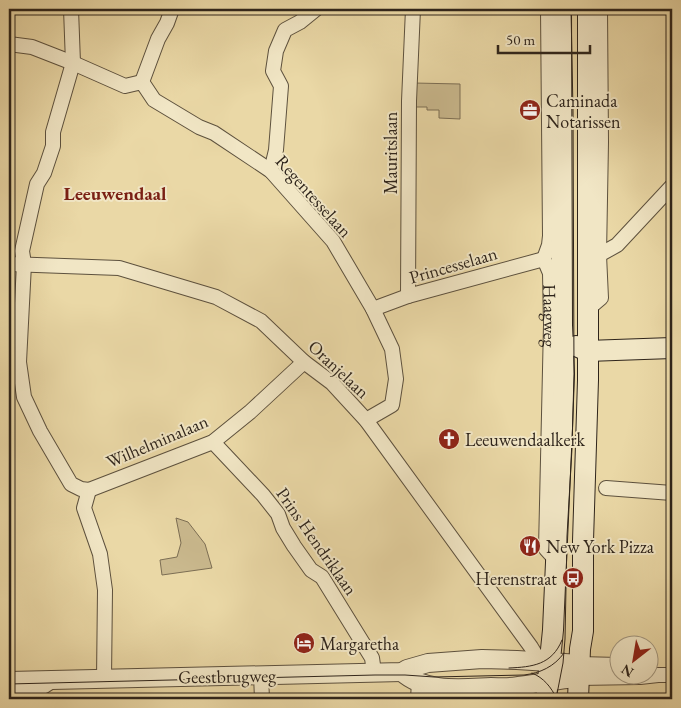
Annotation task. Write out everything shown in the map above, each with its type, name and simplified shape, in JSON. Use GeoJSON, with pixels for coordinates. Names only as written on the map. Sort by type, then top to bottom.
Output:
{"type":"FeatureCollection","features":[{"type":"Feature","properties":{"kind":"main road","name":"Haagweg"},"geometry":{"type":"LineString","coordinates":[[546,676],[553,630],[564,374],[562,336],[562,9]]}},
{"type":"Feature","properties":{"kind":"main road"},"geometry":{"type":"LineString","coordinates":[[578,699],[583,631],[588,308],[588,9]]}},
{"type":"Feature","properties":{"kind":"main road"},"geometry":{"type":"LineString","coordinates":[[562,336],[574,345],[587,351],[672,348]]}},
{"type":"Feature","properties":{"kind":"main road"},"geometry":{"type":"LineString","coordinates":[[564,374],[574,361],[587,351]]}},
{"type":"Feature","properties":{"kind":"street"},"geometry":{"type":"LineString","coordinates":[[71,9],[73,63],[54,132],[53,146],[44,173],[37,184],[22,251],[24,264],[14,362],[24,397],[40,431],[71,484],[81,489],[89,490],[84,508],[100,554],[105,590],[104,679]]}},
{"type":"Feature","properties":{"kind":"street"},"geometry":{"type":"LineString","coordinates":[[9,44],[32,47],[125,86],[142,82],[158,39],[172,9]]}},
{"type":"Feature","properties":{"kind":"street"},"geometry":{"type":"LineString","coordinates":[[271,171],[276,150],[281,86],[273,71],[276,52],[286,30],[316,9]]}},
{"type":"Feature","properties":{"kind":"street","name":"Mauritslaan"},"geometry":{"type":"LineString","coordinates":[[408,296],[409,102],[413,9]]}},
{"type":"Feature","properties":{"kind":"street","name":"Haagweg"},"geometry":{"type":"LineString","coordinates":[[548,9],[550,236],[544,258],[550,273],[550,325],[546,550],[556,560]]}},
{"type":"Feature","properties":{"kind":"street"},"geometry":{"type":"LineString","coordinates":[[588,308],[602,298],[599,255],[601,142],[600,9]]}},
{"type":"Feature","properties":{"kind":"street","name":"Regentesselaan"},"geometry":{"type":"LineString","coordinates":[[142,82],[154,100],[199,127],[214,133],[271,171],[333,241],[374,309],[392,349],[396,379],[392,405],[366,420]]}},
{"type":"Feature","properties":{"kind":"street"},"geometry":{"type":"LineString","coordinates":[[599,255],[616,245],[672,186]]}},
{"type":"Feature","properties":{"kind":"street","name":"Princesselaan"},"geometry":{"type":"LineString","coordinates":[[374,309],[408,296],[544,258]]}},
{"type":"Feature","properties":{"kind":"street","name":"Oranjelaan"},"geometry":{"type":"LineString","coordinates":[[9,264],[119,268],[216,297],[260,322],[304,362],[332,383],[366,420],[531,647],[546,676]]}},
{"type":"Feature","properties":{"kind":"street","name":"Wilhelminalaan"},"geometry":{"type":"LineString","coordinates":[[89,490],[213,442],[250,412],[304,362]]}},
{"type":"Feature","properties":{"kind":"street","name":"Prins Hendriklaan"},"geometry":{"type":"LineString","coordinates":[[213,442],[263,495],[278,514],[283,528],[294,546],[311,570],[322,577],[372,658],[374,672]]}},
{"type":"Feature","properties":{"kind":"street"},"geometry":{"type":"LineString","coordinates":[[606,488],[672,494]]}},
{"type":"Feature","properties":{"kind":"street","name":"Geestbrugweg"},"geometry":{"type":"LineString","coordinates":[[9,681],[402,672],[428,663],[500,659],[546,676]]}},
{"type":"Feature","properties":{"kind":"street"},"geometry":{"type":"LineString","coordinates":[[579,671],[608,667]]}},
{"type":"Feature","properties":{"kind":"street"},"geometry":{"type":"LineString","coordinates":[[579,671],[608,674]]}},
{"type":"Feature","properties":{"kind":"street","name":"Geestbrugweg"},"geometry":{"type":"LineString","coordinates":[[402,672],[418,682],[450,688],[518,686],[546,676],[579,671]]}},
{"type":"Feature","properties":{"kind":"street"},"geometry":{"type":"LineString","coordinates":[[658,674],[672,675]]}},
{"type":"Feature","properties":{"kind":"street"},"geometry":{"type":"LineString","coordinates":[[261,675],[262,699]]}},
{"type":"Feature","properties":{"kind":"street","name":"Geestbrugweg"},"geometry":{"type":"LineString","coordinates":[[9,693],[44,687],[53,680]]}},
{"type":"Feature","properties":{"kind":"street"},"geometry":{"type":"LineString","coordinates":[[418,682],[418,699]]}},
{"type":"Feature","properties":{"kind":"shaded area"},"geometry":{"type":"Polygon","coordinates":[[[414,83],[460,84],[460,119],[439,118],[439,110],[427,110],[427,107],[414,107],[414,83]]]}},
{"type":"Feature","properties":{"kind":"shaded area"},"geometry":{"type":"Polygon","coordinates":[[[176,518],[188,522],[205,544],[212,568],[162,575],[160,560],[177,557],[181,543],[176,518]]]}},
{"type":"Feature","properties":{"kind":"tram line"},"geometry":{"type":"LineString","coordinates":[[556,699],[563,663],[565,639],[574,374],[571,9]]}},
{"type":"Feature","properties":{"kind":"tram line"},"geometry":{"type":"LineString","coordinates":[[509,668],[526,667],[547,660],[553,655],[562,640]]}},
{"type":"Feature","properties":{"kind":"tram line"},"geometry":{"type":"LineString","coordinates":[[9,684],[375,675],[434,677],[524,675],[536,673],[546,668],[556,662],[564,653]]}},
{"type":"Feature","properties":{"kind":"tram line"},"geometry":{"type":"LineString","coordinates":[[532,673],[547,683],[557,699]]}},
{"type":"Feature","properties":{"kind":"place","name":"Caminada Notarissen"},"geometry":{"type":"Point","coordinates":[530,110]}},
{"type":"Feature","properties":{"kind":"place","name":"Leeuwendaalkerk"},"geometry":{"type":"Point","coordinates":[449,439]}},
{"type":"Feature","properties":{"kind":"place","name":"New York Pizza"},"geometry":{"type":"Point","coordinates":[530,546]}},
{"type":"Feature","properties":{"kind":"place","name":"Herenstraat"},"geometry":{"type":"Point","coordinates":[573,578]}},
{"type":"Feature","properties":{"kind":"place","name":"Margaretha"},"geometry":{"type":"Point","coordinates":[304,643]}},
{"type":"Feature","properties":{"kind":"district","name":"Leeuwendaal"},"geometry":{"type":"Point","coordinates":[115,193]}}]}
